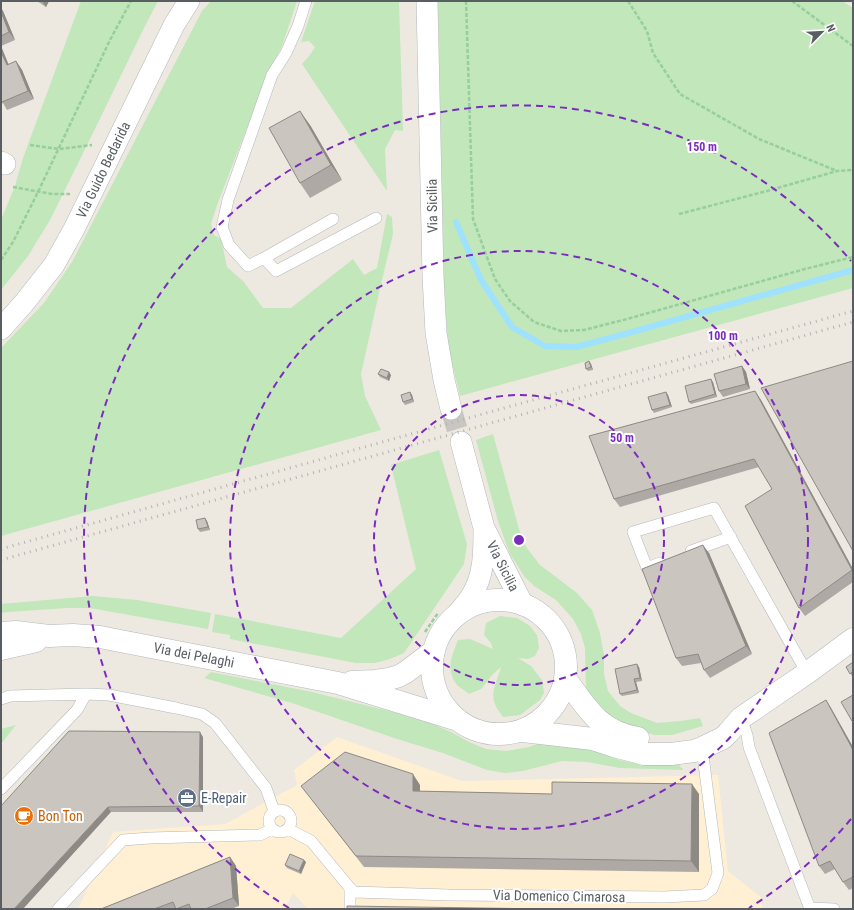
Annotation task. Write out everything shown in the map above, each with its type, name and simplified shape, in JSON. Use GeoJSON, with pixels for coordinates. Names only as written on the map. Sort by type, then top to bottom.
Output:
{"type":"FeatureCollection","features":[{"type":"Feature","properties":{"kind":"street","name":"Via Guido Bedarida"},"geometry":{"type":"LineString","coordinates":[[1,329],[54,265],[74,229],[174,24],[189,1]]}},
{"type":"Feature","properties":{"kind":"street","name":"Via Sicilia"},"geometry":{"type":"LineString","coordinates":[[427,1],[436,333],[444,380],[451,409]]}},
{"type":"Feature","properties":{"kind":"street","name":"Via Sicilia"},"geometry":{"type":"LineString","coordinates":[[461,442],[484,528],[523,605]]}},
{"type":"Feature","properties":{"kind":"street","name":"Via Sicilia"},"geometry":{"type":"LineString","coordinates":[[449,611],[472,596],[479,582],[483,565],[484,528]]}},
{"type":"Feature","properties":{"kind":"street"},"geometry":{"type":"LineString","coordinates":[[502,600],[523,605],[536,610],[551,625],[563,646],[566,668],[565,678],[563,688],[556,704],[547,715],[532,727],[523,731],[500,735],[488,734],[469,728],[458,720],[445,706],[436,689],[429,642],[440,636],[449,623],[449,611],[491,601],[502,600]]}},
{"type":"Feature","properties":{"kind":"street","name":"Via dei Pelaghi"},"geometry":{"type":"LineString","coordinates":[[1,633],[16,632],[48,636],[73,635],[100,637],[338,683],[458,720]]}},
{"type":"Feature","properties":{"kind":"street","name":"Via dei Pelaghi"},"geometry":{"type":"LineString","coordinates":[[1,649],[36,641],[48,636]]}},
{"type":"Feature","properties":{"kind":"street"},"geometry":{"type":"LineString","coordinates":[[523,731],[593,739],[644,754],[685,753],[702,748],[723,738],[741,718],[807,673],[853,639]]}},
{"type":"Feature","properties":{"kind":"street","name":"Via dei Pelaghi"},"geometry":{"type":"LineString","coordinates":[[338,683],[375,681],[399,676],[406,672],[429,642]]}},
{"type":"Feature","properties":{"kind":"street"},"geometry":{"type":"LineString","coordinates":[[565,678],[600,722],[610,729],[635,738],[650,740],[677,739],[701,733],[722,722],[741,718]]}},
{"type":"Feature","properties":{"kind":"lane"},"geometry":{"type":"LineString","coordinates":[[306,1],[298,26],[286,53],[272,74],[228,200],[222,227],[229,245],[248,266],[333,219]]}},
{"type":"Feature","properties":{"kind":"lane"},"geometry":{"type":"LineString","coordinates":[[264,258],[276,271],[376,218]]}},
{"type":"Feature","properties":{"kind":"lane"},"geometry":{"type":"LineString","coordinates":[[668,560],[647,568],[633,532],[714,508],[807,673]]}},
{"type":"Feature","properties":{"kind":"lane"},"geometry":{"type":"LineString","coordinates":[[682,555],[731,537]]}},
{"type":"Feature","properties":{"kind":"lane"},"geometry":{"type":"LineString","coordinates":[[1,789],[77,710],[86,694]]}},
{"type":"Feature","properties":{"kind":"lane"},"geometry":{"type":"LineString","coordinates":[[1,699],[10,696],[86,694],[108,695],[202,714],[215,723],[266,788],[274,811]]}},
{"type":"Feature","properties":{"kind":"lane"},"geometry":{"type":"LineString","coordinates":[[741,718],[747,735],[749,747],[810,909],[834,909]]}},
{"type":"Feature","properties":{"kind":"lane","name":"Via Domenico Cimarosa"},"geometry":{"type":"LineString","coordinates":[[350,888],[354,892],[449,895],[664,897],[704,895],[712,889],[718,873],[702,748]]}},
{"type":"Feature","properties":{"kind":"lane"},"geometry":{"type":"LineString","coordinates":[[281,809],[287,811],[291,816],[292,823],[288,829],[283,832],[277,832],[272,829],[269,819],[274,811],[281,809]]}},
{"type":"Feature","properties":{"kind":"lane"},"geometry":{"type":"LineString","coordinates":[[58,909],[123,840],[260,835],[272,829]]}},
{"type":"Feature","properties":{"kind":"lane"},"geometry":{"type":"LineString","coordinates":[[288,829],[311,841],[350,888],[350,909]]}},
{"type":"Feature","properties":{"kind":"path"},"geometry":{"type":"LineString","coordinates":[[1,260],[13,242],[59,149],[110,40],[131,1]]}},
{"type":"Feature","properties":{"kind":"path"},"geometry":{"type":"LineString","coordinates":[[466,1],[473,218],[495,279],[510,301],[534,322],[561,331],[584,330],[853,257]]}},
{"type":"Feature","properties":{"kind":"path"},"geometry":{"type":"LineString","coordinates":[[628,1],[647,31],[653,53],[680,94],[759,139],[837,170]]}},
{"type":"Feature","properties":{"kind":"path"},"geometry":{"type":"LineString","coordinates":[[792,1],[853,46]]}},
{"type":"Feature","properties":{"kind":"path"},"geometry":{"type":"LineString","coordinates":[[30,145],[59,149],[97,145]]}},
{"type":"Feature","properties":{"kind":"path"},"geometry":{"type":"LineString","coordinates":[[679,214],[767,191],[837,170],[853,170]]}},
{"type":"Feature","properties":{"kind":"path"},"geometry":{"type":"LineString","coordinates":[[13,188],[52,194],[73,194]]}},
{"type":"Feature","properties":{"kind":"path"},"geometry":{"type":"LineString","coordinates":[[429,642],[449,611]]}},
{"type":"Feature","properties":{"kind":"shaded area"},"geometry":{"type":"Polygon","coordinates":[[[337,737],[462,781],[718,775],[728,871],[762,898],[762,909],[308,909],[293,893],[285,909],[78,909],[113,832],[225,824],[297,785],[294,770],[337,737]]]}},
{"type":"Feature","properties":{"kind":"green space"},"geometry":{"type":"Polygon","coordinates":[[[81,1],[158,1],[50,220],[28,256],[1,290],[1,220],[15,186],[23,158],[81,1]]]}},
{"type":"Feature","properties":{"kind":"green space"},"geometry":{"type":"Polygon","coordinates":[[[211,1],[297,1],[282,46],[269,71],[211,224],[214,235],[221,239],[227,267],[243,281],[263,308],[291,308],[353,259],[364,275],[377,268],[387,214],[392,217],[393,234],[361,374],[365,396],[381,430],[1,536],[1,348],[44,303],[72,262],[202,11],[211,1]]]}},
{"type":"Feature","properties":{"kind":"green space"},"geometry":{"type":"Polygon","coordinates":[[[315,1],[399,1],[403,131],[395,130],[385,149],[387,191],[302,64],[315,47],[309,41],[301,42],[315,1]]]}},
{"type":"Feature","properties":{"kind":"green space"},"geometry":{"type":"Polygon","coordinates":[[[438,1],[842,1],[853,8],[853,288],[460,396],[448,346],[444,284],[438,1]]]}},
{"type":"Feature","properties":{"kind":"green space"},"geometry":{"type":"Polygon","coordinates":[[[493,434],[519,529],[526,547],[540,565],[577,593],[592,610],[600,633],[604,655],[604,674],[608,691],[620,706],[631,713],[657,723],[700,718],[703,726],[672,735],[655,735],[609,718],[591,698],[586,687],[585,648],[581,634],[573,619],[556,600],[534,586],[524,576],[509,552],[498,521],[476,440],[493,434]]]}},
{"type":"Feature","properties":{"kind":"green space"},"geometry":{"type":"Polygon","coordinates":[[[439,450],[467,544],[464,564],[404,653],[375,663],[356,663],[230,639],[230,635],[212,632],[215,614],[341,638],[416,569],[391,465],[439,450]]]}},
{"type":"Feature","properties":{"kind":"green space"},"geometry":{"type":"Polygon","coordinates":[[[93,596],[137,600],[211,613],[208,629],[90,608],[68,608],[1,613],[1,604],[93,596]]]}},
{"type":"Feature","properties":{"kind":"green space"},"geometry":{"type":"Polygon","coordinates":[[[500,616],[517,618],[530,626],[537,635],[539,648],[535,656],[528,659],[518,658],[531,666],[542,680],[544,693],[540,700],[520,715],[503,717],[493,698],[493,692],[501,667],[493,674],[481,689],[469,694],[457,685],[453,679],[450,668],[458,640],[470,639],[493,649],[491,643],[484,635],[486,623],[500,616]]]}},
{"type":"Feature","properties":{"kind":"green space"},"geometry":{"type":"Polygon","coordinates":[[[211,672],[312,692],[421,719],[486,749],[506,751],[529,747],[540,743],[596,749],[619,760],[643,765],[678,764],[684,770],[620,768],[587,762],[562,761],[523,771],[505,773],[487,770],[443,753],[292,703],[204,678],[211,672]]]}},
{"type":"Feature","properties":{"kind":"green space"},"geometry":{"type":"Polygon","coordinates":[[[16,725],[1,744],[1,729],[16,725]]]}},
{"type":"Feature","properties":{"kind":"building"},"geometry":{"type":"Polygon","coordinates":[[[1,12],[9,32],[1,36],[1,12]]]}},
{"type":"Feature","properties":{"kind":"building"},"geometry":{"type":"Polygon","coordinates":[[[1,52],[7,65],[16,61],[28,91],[2,102],[1,100],[1,52]]]}},
{"type":"Feature","properties":{"kind":"building"},"geometry":{"type":"Polygon","coordinates":[[[300,111],[331,165],[300,183],[269,128],[300,111]]]}},
{"type":"Feature","properties":{"kind":"building"},"geometry":{"type":"Polygon","coordinates":[[[589,361],[591,367],[586,369],[585,363],[589,361]]]}},
{"type":"Feature","properties":{"kind":"building"},"geometry":{"type":"Polygon","coordinates":[[[853,361],[853,551],[761,388],[853,361]]]}},
{"type":"Feature","properties":{"kind":"building"},"geometry":{"type":"Polygon","coordinates":[[[742,366],[746,384],[719,391],[714,374],[742,366]]]}},
{"type":"Feature","properties":{"kind":"building"},"geometry":{"type":"Polygon","coordinates":[[[381,369],[389,372],[387,378],[378,374],[381,369]]]}},
{"type":"Feature","properties":{"kind":"building"},"geometry":{"type":"Polygon","coordinates":[[[711,379],[715,394],[689,402],[685,386],[711,379]]]}},
{"type":"Feature","properties":{"kind":"building"},"geometry":{"type":"Polygon","coordinates":[[[755,391],[852,570],[799,608],[745,506],[772,489],[754,459],[614,499],[589,436],[755,391]]]}},
{"type":"Feature","properties":{"kind":"building"},"geometry":{"type":"Polygon","coordinates":[[[410,392],[412,399],[403,402],[401,395],[410,392]]]}},
{"type":"Feature","properties":{"kind":"building"},"geometry":{"type":"Polygon","coordinates":[[[666,392],[670,405],[652,410],[648,397],[666,392]]]}},
{"type":"Feature","properties":{"kind":"building"},"geometry":{"type":"Polygon","coordinates":[[[205,518],[208,527],[198,529],[196,520],[205,518]]]}},
{"type":"Feature","properties":{"kind":"building"},"geometry":{"type":"Polygon","coordinates":[[[703,545],[746,646],[704,670],[698,654],[676,658],[642,569],[703,545]]]}},
{"type":"Feature","properties":{"kind":"building"},"geometry":{"type":"Polygon","coordinates":[[[853,662],[853,671],[850,674],[846,667],[853,662]]]}},
{"type":"Feature","properties":{"kind":"building"},"geometry":{"type":"Polygon","coordinates":[[[637,664],[640,678],[634,679],[637,690],[620,694],[615,669],[637,664]]]}},
{"type":"Feature","properties":{"kind":"building"},"geometry":{"type":"Polygon","coordinates":[[[853,695],[853,721],[852,721],[841,702],[853,695]]]}},
{"type":"Feature","properties":{"kind":"building"},"geometry":{"type":"Polygon","coordinates":[[[826,700],[853,750],[853,877],[843,882],[830,861],[819,866],[769,733],[826,700]]]}},
{"type":"Feature","properties":{"kind":"building"},"geometry":{"type":"Polygon","coordinates":[[[69,731],[200,732],[199,806],[108,807],[14,909],[1,909],[1,806],[69,731]]]}},
{"type":"Feature","properties":{"kind":"building"},"geometry":{"type":"Polygon","coordinates":[[[345,752],[413,774],[413,791],[552,794],[552,782],[692,784],[691,861],[356,856],[301,786],[345,752]]]}},
{"type":"Feature","properties":{"kind":"building"},"geometry":{"type":"Polygon","coordinates":[[[290,854],[304,860],[299,871],[285,865],[290,854]]]}},
{"type":"Feature","properties":{"kind":"building"},"geometry":{"type":"Polygon","coordinates":[[[230,857],[233,898],[205,909],[191,909],[189,904],[176,909],[173,902],[154,909],[101,909],[230,857]]]}},
{"type":"Feature","properties":{"kind":"building"},"geometry":{"type":"Polygon","coordinates":[[[347,906],[547,909],[347,909],[347,906]]]}},
{"type":"Feature","properties":{"kind":"waterway"},"geometry":{"type":"LineString","coordinates":[[456,222],[481,280],[512,327],[545,346],[576,347],[853,270]]}},
{"type":"Feature","properties":{"kind":"tunnel"},"geometry":{"type":"LineString","coordinates":[[451,409],[461,442]]}},
{"type":"Feature","properties":{"kind":"railway"},"geometry":{"type":"LineString","coordinates":[[1,549],[853,311]]}},
{"type":"Feature","properties":{"kind":"railway"},"geometry":{"type":"LineString","coordinates":[[1,560],[853,322]]}},
{"type":"Feature","properties":{"kind":"place","name":"E-Repair"},"geometry":{"type":"Point","coordinates":[187,798]}},
{"type":"Feature","properties":{"kind":"place","name":"Bon Ton"},"geometry":{"type":"Point","coordinates":[24,816]}}]}
